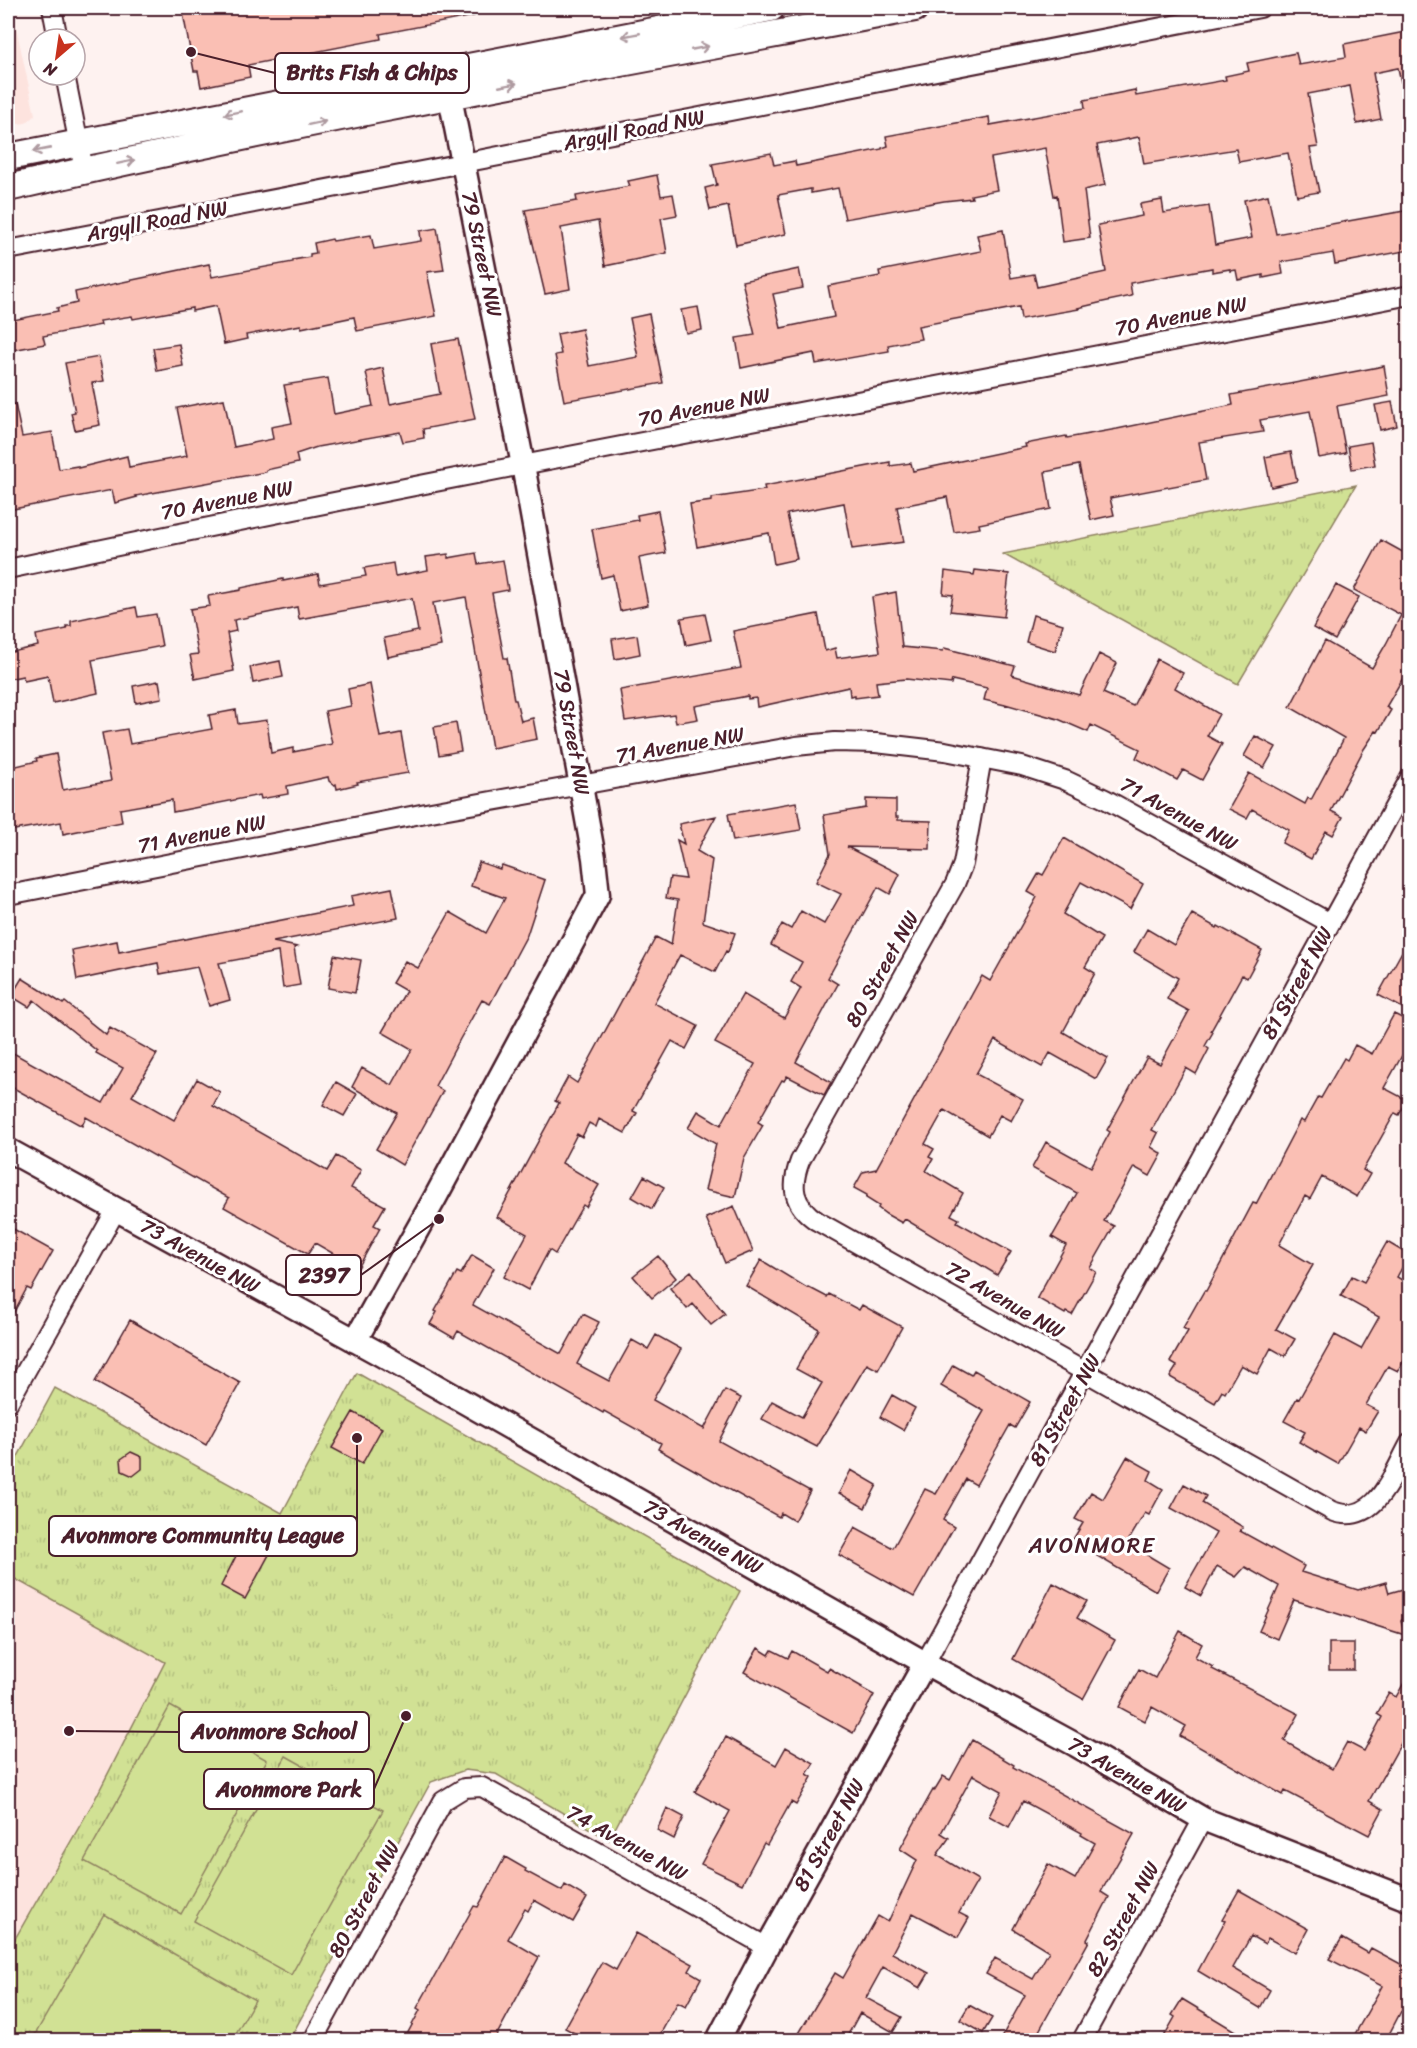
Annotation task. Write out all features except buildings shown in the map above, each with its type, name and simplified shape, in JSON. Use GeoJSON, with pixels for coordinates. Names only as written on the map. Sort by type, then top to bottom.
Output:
{"type":"FeatureCollection","features":[{"type":"Feature","properties":{"kind":"main road"},"geometry":{"type":"LineString","coordinates":[[8,157],[771,8]]}},
{"type":"Feature","properties":{"kind":"main road"},"geometry":{"type":"LineString","coordinates":[[8,188],[84,170],[450,96],[915,8]]}},
{"type":"Feature","properties":{"kind":"street"},"geometry":{"type":"LineString","coordinates":[[52,8],[56,27]]}},
{"type":"Feature","properties":{"kind":"street","name":"Argyll Road NW"},"geometry":{"type":"LineString","coordinates":[[8,250],[1260,8]]}},
{"type":"Feature","properties":{"kind":"street","name":"79 Street NW"},"geometry":{"type":"LineString","coordinates":[[355,1341],[441,1188],[598,896],[594,858],[523,465],[445,71]]}},
{"type":"Feature","properties":{"kind":"street"},"geometry":{"type":"LineString","coordinates":[[67,87],[84,170]]}},
{"type":"Feature","properties":{"kind":"street","name":"70 Avenue NW"},"geometry":{"type":"LineString","coordinates":[[8,569],[165,535],[523,465],[1410,295]]}},
{"type":"Feature","properties":{"kind":"street","name":"71 Avenue NW"},"geometry":{"type":"LineString","coordinates":[[8,895],[431,812],[796,746],[835,742],[909,746],[982,758],[1033,769],[1065,780],[1105,799],[1330,923]]}},
{"type":"Feature","properties":{"kind":"street","name":"80 Street NW"},"geometry":{"type":"LineString","coordinates":[[794,1192],[794,1176],[800,1161],[955,884],[963,864],[982,758]]}},
{"type":"Feature","properties":{"kind":"street","name":"81 Street NW"},"geometry":{"type":"LineString","coordinates":[[718,2040],[1410,778]]}},
{"type":"Feature","properties":{"kind":"street","name":"73 Avenue NW"},"geometry":{"type":"LineString","coordinates":[[8,1150],[355,1341],[925,1663],[1076,1745],[1203,1819],[1410,1900]]}},
{"type":"Feature","properties":{"kind":"street","name":"72 Avenue NW"},"geometry":{"type":"LineString","coordinates":[[794,1192],[800,1205],[818,1221],[1332,1511],[1343,1515],[1363,1512],[1371,1507],[1410,1443]]}},
{"type":"Feature","properties":{"kind":"street"},"geometry":{"type":"LineString","coordinates":[[8,1403],[116,1210]]}},
{"type":"Feature","properties":{"kind":"street","name":"74 Avenue NW"},"geometry":{"type":"LineString","coordinates":[[464,1788],[482,1787],[767,1947]]}},
{"type":"Feature","properties":{"kind":"street","name":"80 Street NW"},"geometry":{"type":"LineString","coordinates":[[313,2040],[443,1801],[464,1788]]}},
{"type":"Feature","properties":{"kind":"street","name":"82 Street NW"},"geometry":{"type":"LineString","coordinates":[[1082,2040],[1203,1819]]}},
{"type":"Feature","properties":{"kind":"shaded area"},"geometry":{"type":"Polygon","coordinates":[[[8,8],[12,8],[27,87],[29,87],[35,115],[26,123],[8,125],[8,8]]]}},
{"type":"Feature","properties":{"kind":"shaded area"},"geometry":{"type":"Polygon","coordinates":[[[8,1575],[165,1662],[94,1801],[8,1951],[8,1575]]]}},
{"type":"Feature","properties":{"kind":"green space"},"geometry":{"type":"Polygon","coordinates":[[[1356,485],[1238,684],[1003,554],[1356,485]]]}},
{"type":"Feature","properties":{"kind":"green space"},"geometry":{"type":"Polygon","coordinates":[[[357,1373],[740,1591],[609,1840],[496,1774],[465,1770],[431,1782],[289,2040],[8,2040],[8,1951],[94,1801],[165,1662],[8,1575],[8,1475],[55,1388],[282,1513],[357,1373]]]}},
{"type":"Feature","properties":{"kind":"green space"},"geometry":{"type":"Polygon","coordinates":[[[170,1706],[267,1760],[181,1914],[84,1861],[170,1706]]]}},
{"type":"Feature","properties":{"kind":"green space"},"geometry":{"type":"Polygon","coordinates":[[[286,1756],[383,1810],[291,1975],[194,1921],[286,1756]]]}},
{"type":"Feature","properties":{"kind":"green space"},"geometry":{"type":"Polygon","coordinates":[[[104,1914],[255,2000],[232,2040],[32,2040],[104,1914]]]}},
{"type":"Feature","properties":{"kind":"place","name":"Brits Fish & Chips"},"geometry":{"type":"Point","coordinates":[191,52]}},
{"type":"Feature","properties":{"kind":"place","name":"2397"},"geometry":{"type":"Point","coordinates":[439,1219]}},
{"type":"Feature","properties":{"kind":"place","name":"Avonmore Community League"},"geometry":{"type":"Point","coordinates":[357,1438]}},
{"type":"Feature","properties":{"kind":"place","name":"Avonmore Park"},"geometry":{"type":"Point","coordinates":[406,1716]}},
{"type":"Feature","properties":{"kind":"place","name":"Avonmore School"},"geometry":{"type":"Point","coordinates":[69,1731]}},
{"type":"Feature","properties":{"kind":"district","name":"AVONMORE"},"geometry":{"type":"Point","coordinates":[1092,1545]}}]}
